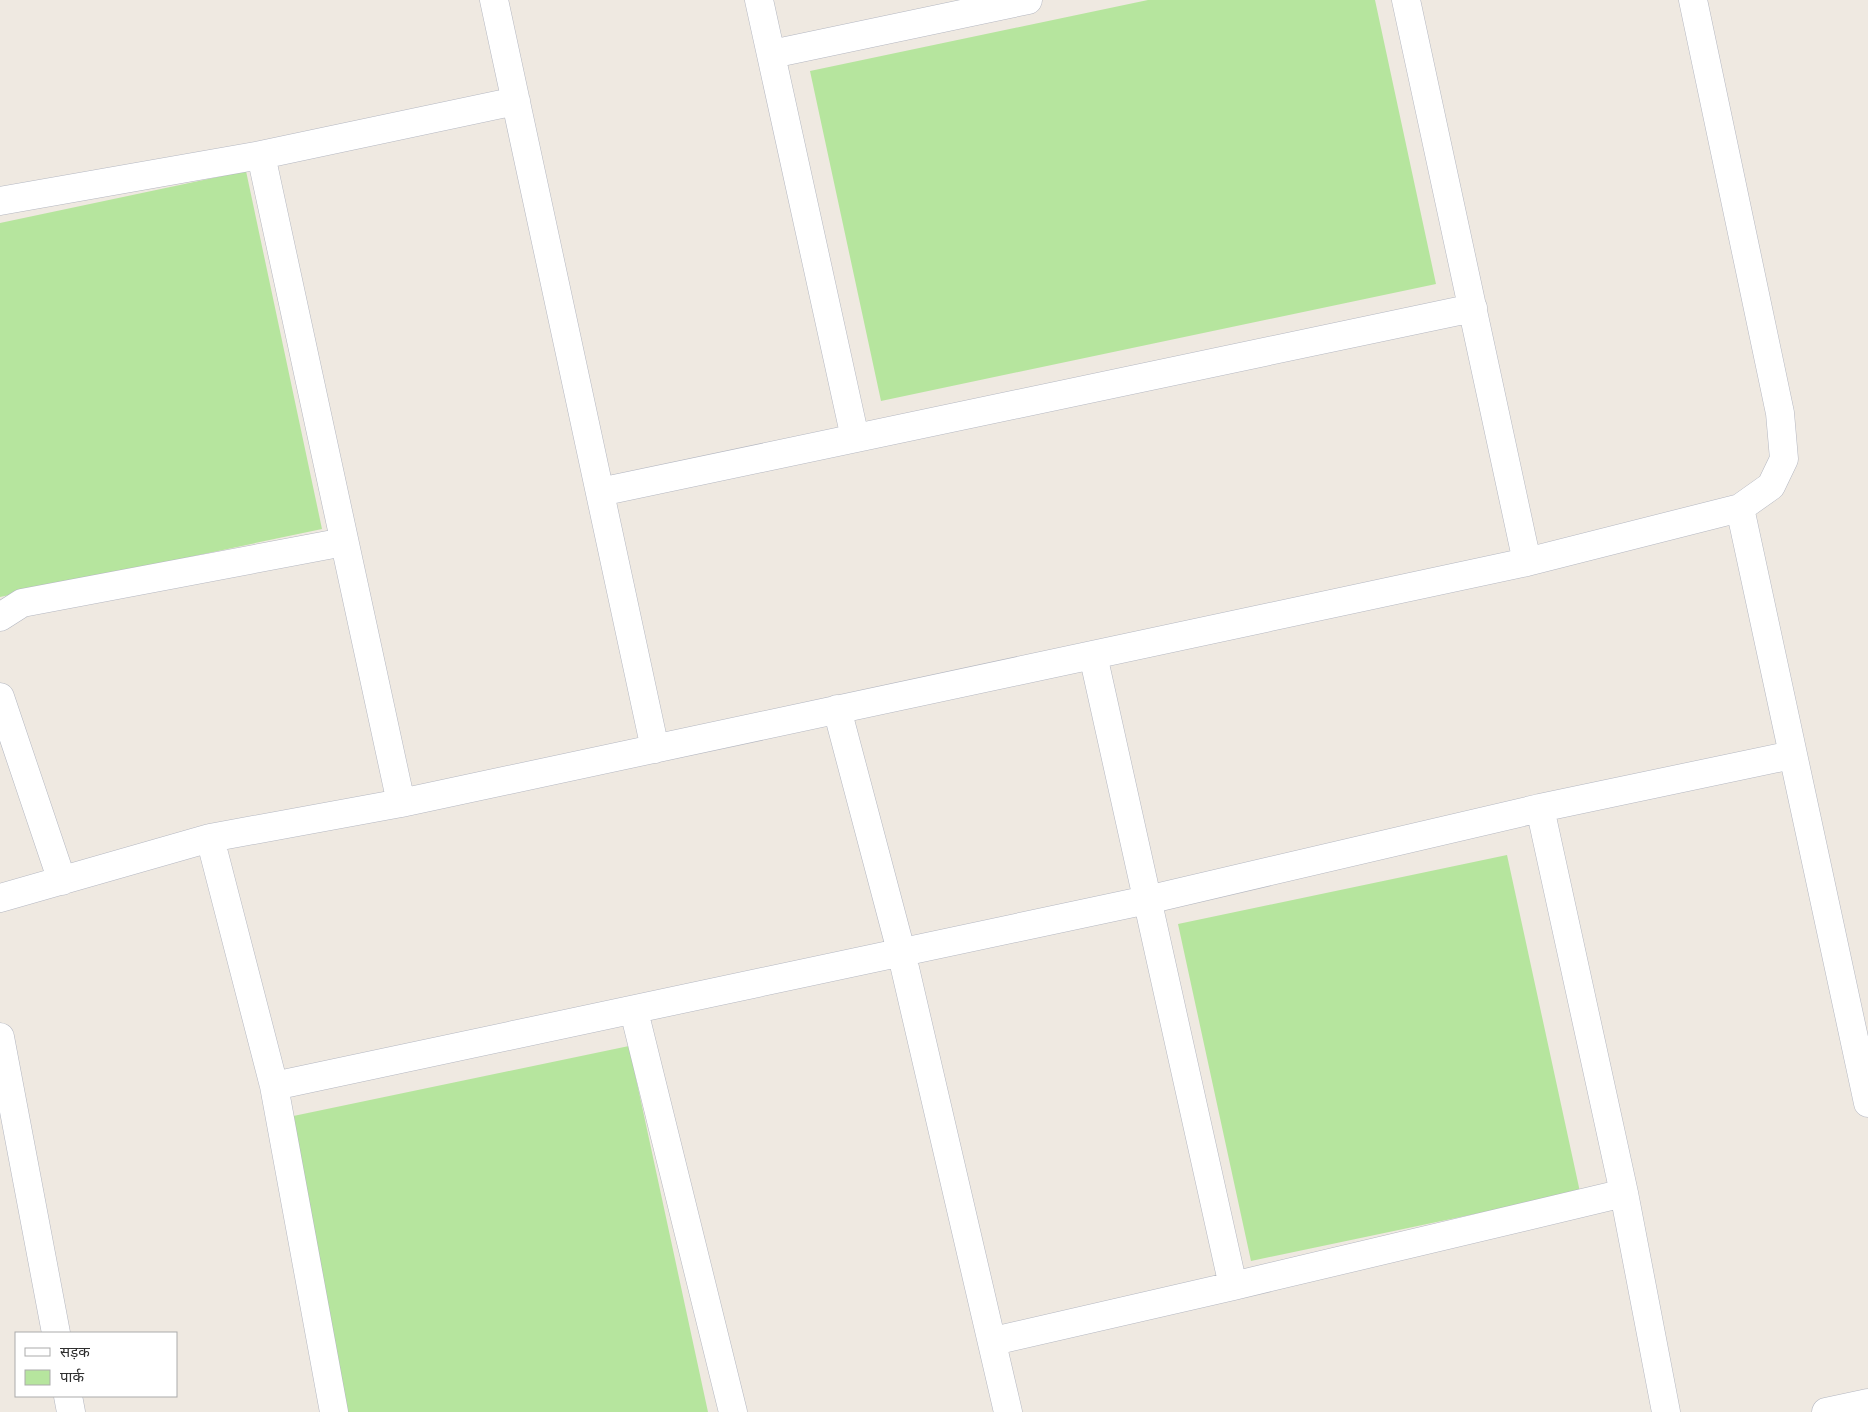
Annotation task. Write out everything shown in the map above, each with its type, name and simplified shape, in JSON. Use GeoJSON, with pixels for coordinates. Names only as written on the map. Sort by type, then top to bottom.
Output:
{"type":"FeatureCollection","features":[{"type":"Feature","properties":{"kind":"street"},"geometry":{"type":"LineString","coordinates":[[494,0],[655,749]]}},
{"type":"Feature","properties":{"kind":"street"},"geometry":{"type":"LineString","coordinates":[[759,0],[855,438]]}},
{"type":"Feature","properties":{"kind":"street"},"geometry":{"type":"LineString","coordinates":[[772,54],[1028,0]]}},
{"type":"Feature","properties":{"kind":"street"},"geometry":{"type":"LineString","coordinates":[[1406,0],[1527,562]]}},
{"type":"Feature","properties":{"kind":"street"},"geometry":{"type":"LineString","coordinates":[[0,898],[210,838],[401,803],[1527,562],[1740,508],[1771,486],[1784,459],[1780,413],[1693,0]]}},
{"type":"Feature","properties":{"kind":"street"},"geometry":{"type":"LineString","coordinates":[[0,200],[261,155],[516,101]]}},
{"type":"Feature","properties":{"kind":"street"},"geometry":{"type":"LineString","coordinates":[[261,155],[401,803]]}},
{"type":"Feature","properties":{"kind":"street"},"geometry":{"type":"LineString","coordinates":[[600,492],[1473,308]]}},
{"type":"Feature","properties":{"kind":"street"},"geometry":{"type":"LineString","coordinates":[[1740,508],[1868,1103]]}},
{"type":"Feature","properties":{"kind":"street"},"geometry":{"type":"LineString","coordinates":[[0,617],[22,603],[344,542]]}},
{"type":"Feature","properties":{"kind":"street"},"geometry":{"type":"LineString","coordinates":[[1093,655],[1233,1286]]}},
{"type":"Feature","properties":{"kind":"street"},"geometry":{"type":"LineString","coordinates":[[0,697],[62,881]]}},
{"type":"Feature","properties":{"kind":"street"},"geometry":{"type":"LineString","coordinates":[[838,709],[901,951],[994,1341],[1008,1412]]}},
{"type":"Feature","properties":{"kind":"street"},"geometry":{"type":"LineString","coordinates":[[274,1086],[634,1011],[901,951],[1147,900],[1540,808],[1792,755]]}},
{"type":"Feature","properties":{"kind":"street"},"geometry":{"type":"LineString","coordinates":[[1540,808],[1624,1193],[1666,1412]]}},
{"type":"Feature","properties":{"kind":"street"},"geometry":{"type":"LineString","coordinates":[[210,838],[274,1086],[334,1412]]}},
{"type":"Feature","properties":{"kind":"street"},"geometry":{"type":"LineString","coordinates":[[634,1011],[733,1412]]}},
{"type":"Feature","properties":{"kind":"street"},"geometry":{"type":"LineString","coordinates":[[0,1037],[56,1332]]}},
{"type":"Feature","properties":{"kind":"street"},"geometry":{"type":"LineString","coordinates":[[994,1341],[1624,1193]]}},
{"type":"Feature","properties":{"kind":"street"},"geometry":{"type":"LineString","coordinates":[[68,1397],[72,1412]]}},
{"type":"Feature","properties":{"kind":"street"},"geometry":{"type":"LineString","coordinates":[[1826,1412],[1868,1403]]}},
{"type":"Feature","properties":{"kind":"green space"},"geometry":{"type":"Polygon","coordinates":[[[1148,0],[1375,0],[1436,284],[881,401],[810,71],[1148,0]]]}},
{"type":"Feature","properties":{"kind":"green space"},"geometry":{"type":"Polygon","coordinates":[[[246,171],[322,529],[0,597],[0,223],[246,171]]]}},
{"type":"Feature","properties":{"kind":"green space"},"geometry":{"type":"Polygon","coordinates":[[[1507,855],[1580,1192],[1251,1261],[1178,924],[1507,855]]]}},
{"type":"Feature","properties":{"kind":"green space"},"geometry":{"type":"Polygon","coordinates":[[[629,1046],[708,1412],[341,1412],[279,1119],[629,1046]]]}}]}
